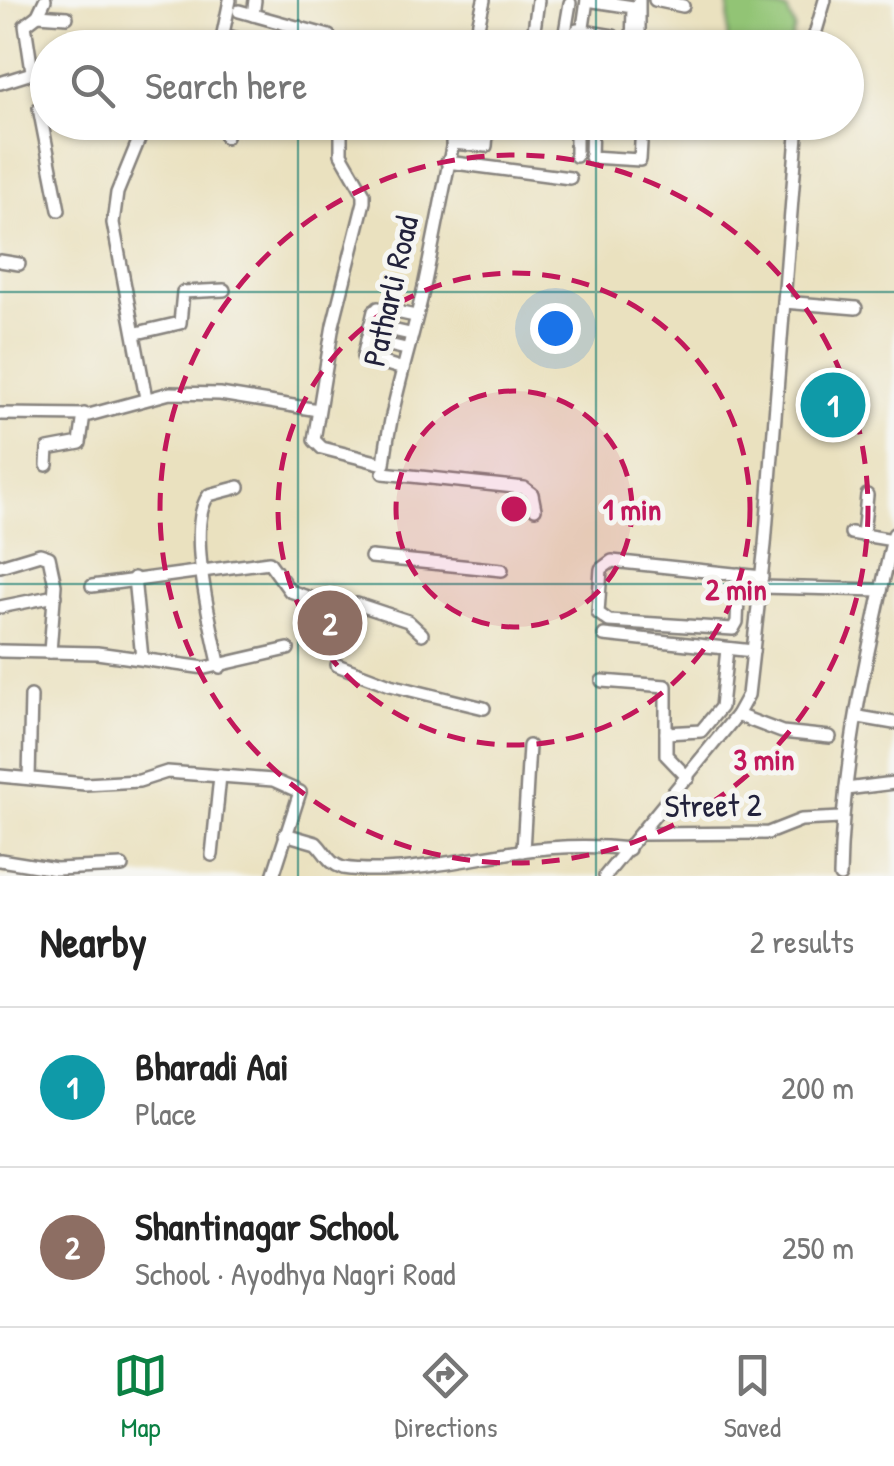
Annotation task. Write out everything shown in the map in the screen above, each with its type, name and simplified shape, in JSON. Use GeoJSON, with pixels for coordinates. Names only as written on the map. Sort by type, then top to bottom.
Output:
{"type":"FeatureCollection","features":[{"type":"Feature","properties":{"kind":"street"},"geometry":{"type":"LineString","coordinates":[[30,60],[24,24],[38,15],[44,0]]}},
{"type":"Feature","properties":{"kind":"street"},"geometry":{"type":"LineString","coordinates":[[224,30],[230,0]]}},
{"type":"Feature","properties":{"kind":"street"},"geometry":{"type":"LineString","coordinates":[[253,15],[255,0]]}},
{"type":"Feature","properties":{"kind":"street"},"geometry":{"type":"LineString","coordinates":[[478,30],[484,0]]}},
{"type":"Feature","properties":{"kind":"street"},"geometry":{"type":"LineString","coordinates":[[534,30],[538,0]]}},
{"type":"Feature","properties":{"kind":"street"},"geometry":{"type":"LineString","coordinates":[[572,30],[587,0],[633,7],[632,30]]}},
{"type":"Feature","properties":{"kind":"street"},"geometry":{"type":"LineString","coordinates":[[638,30],[639,0]]}},
{"type":"Feature","properties":{"kind":"street"},"geometry":{"type":"LineString","coordinates":[[655,0],[683,6]]}},
{"type":"Feature","properties":{"kind":"street"},"geometry":{"type":"LineString","coordinates":[[817,30],[826,0]]}},
{"type":"Feature","properties":{"kind":"street"},"geometry":{"type":"LineString","coordinates":[[573,30],[574,2]]}},
{"type":"Feature","properties":{"kind":"street"},"geometry":{"type":"LineString","coordinates":[[239,11],[309,30]]}},
{"type":"Feature","properties":{"kind":"street"},"geometry":{"type":"LineString","coordinates":[[38,15],[67,18]]}},
{"type":"Feature","properties":{"kind":"street"},"geometry":{"type":"LineString","coordinates":[[574,27],[587,30]]}},
{"type":"Feature","properties":{"kind":"street"},"geometry":{"type":"LineString","coordinates":[[0,83],[30,73]]}},
{"type":"Feature","properties":{"kind":"street"},"geometry":{"type":"LineString","coordinates":[[45,140],[58,210]]}},
{"type":"Feature","properties":{"kind":"street"},"geometry":{"type":"LineString","coordinates":[[139,140],[117,193],[112,223],[137,332],[146,398]]}},
{"type":"Feature","properties":{"kind":"street"},"geometry":{"type":"LineString","coordinates":[[341,140],[341,154],[364,194],[364,202],[318,410],[314,432],[318,445],[384,468],[524,488],[532,494],[535,509]]}},
{"type":"Feature","properties":{"kind":"street","name":"Patharli Road"},"geometry":{"type":"LineString","coordinates":[[384,468],[400,368],[453,140]]}},
{"type":"Feature","properties":{"kind":"street"},"geometry":{"type":"LineString","coordinates":[[576,140],[576,156]]}},
{"type":"Feature","properties":{"kind":"street"},"geometry":{"type":"LineString","coordinates":[[592,140],[591,157],[640,160],[641,140]]}},
{"type":"Feature","properties":{"kind":"street"},"geometry":{"type":"LineString","coordinates":[[605,876],[688,778],[748,695],[761,582],[796,140]]}},
{"type":"Feature","properties":{"kind":"street"},"geometry":{"type":"LineString","coordinates":[[448,162],[570,178]]}},
{"type":"Feature","properties":{"kind":"street"},"geometry":{"type":"LineString","coordinates":[[0,261],[19,264]]}},
{"type":"Feature","properties":{"kind":"street"},"geometry":{"type":"LineString","coordinates":[[137,332],[180,323],[183,292],[224,290]]}},
{"type":"Feature","properties":{"kind":"street"},"geometry":{"type":"LineString","coordinates":[[784,302],[856,308]]}},
{"type":"Feature","properties":{"kind":"street"},"geometry":{"type":"LineString","coordinates":[[400,368],[364,359],[370,325],[376,309],[415,316]]}},
{"type":"Feature","properties":{"kind":"street"},"geometry":{"type":"LineString","coordinates":[[370,325],[410,334]]}},
{"type":"Feature","properties":{"kind":"street"},"geometry":{"type":"LineString","coordinates":[[367,340],[406,349]]}},
{"type":"Feature","properties":{"kind":"street"},"geometry":{"type":"LineString","coordinates":[[0,414],[84,414],[146,398],[220,394],[318,410]]}},
{"type":"Feature","properties":{"kind":"street"},"geometry":{"type":"LineString","coordinates":[[47,465],[48,449],[80,443],[84,414]]}},
{"type":"Feature","properties":{"kind":"street"},"geometry":{"type":"LineString","coordinates":[[220,667],[200,570],[205,498],[239,488]]}},
{"type":"Feature","properties":{"kind":"street"},"geometry":{"type":"LineString","coordinates":[[840,876],[841,818],[881,590],[893,545],[857,534],[866,495]]}},
{"type":"Feature","properties":{"kind":"street"},"geometry":{"type":"LineString","coordinates":[[0,566],[40,554],[49,557],[54,596],[50,652]]}},
{"type":"Feature","properties":{"kind":"street"},"geometry":{"type":"LineString","coordinates":[[371,557],[502,570]]}},
{"type":"Feature","properties":{"kind":"street"},"geometry":{"type":"LineString","coordinates":[[92,586],[269,562],[290,591],[408,622],[422,634]]}},
{"type":"Feature","properties":{"kind":"street"},"geometry":{"type":"LineString","coordinates":[[739,574],[738,622],[732,629],[608,621],[598,613],[601,570],[612,562],[739,574],[761,582],[881,590]]}},
{"type":"Feature","properties":{"kind":"street"},"geometry":{"type":"LineString","coordinates":[[134,578],[142,658]]}},
{"type":"Feature","properties":{"kind":"street"},"geometry":{"type":"LineString","coordinates":[[0,608],[54,596]]}},
{"type":"Feature","properties":{"kind":"street"},"geometry":{"type":"LineString","coordinates":[[604,635],[753,651]]}},
{"type":"Feature","properties":{"kind":"street"},"geometry":{"type":"LineString","coordinates":[[0,652],[142,658],[220,667],[288,649]]}},
{"type":"Feature","properties":{"kind":"street"},"geometry":{"type":"LineString","coordinates":[[666,733],[702,731],[719,712],[727,649]]}},
{"type":"Feature","properties":{"kind":"street"},"geometry":{"type":"LineString","coordinates":[[337,665],[390,685],[484,708]]}},
{"type":"Feature","properties":{"kind":"street"},"geometry":{"type":"LineString","coordinates":[[602,682],[666,686],[667,757],[688,778]]}},
{"type":"Feature","properties":{"kind":"street"},"geometry":{"type":"LineString","coordinates":[[29,778],[31,696]]}},
{"type":"Feature","properties":{"kind":"street"},"geometry":{"type":"LineString","coordinates":[[737,715],[782,732],[830,737]]}},
{"type":"Feature","properties":{"kind":"street"},"geometry":{"type":"LineString","coordinates":[[858,717],[894,723]]}},
{"type":"Feature","properties":{"kind":"street"},"geometry":{"type":"LineString","coordinates":[[523,851],[529,746]]}},
{"type":"Feature","properties":{"kind":"street"},"geometry":{"type":"LineString","coordinates":[[0,776],[85,784],[139,781],[168,772],[273,780],[300,792],[274,876]]}},
{"type":"Feature","properties":{"kind":"street"},"geometry":{"type":"LineString","coordinates":[[212,855],[220,776]]}},
{"type":"Feature","properties":{"kind":"street"},"geometry":{"type":"LineString","coordinates":[[846,789],[894,783]]}},
{"type":"Feature","properties":{"kind":"street","name":"Street 2"},"geometry":{"type":"LineString","coordinates":[[643,834],[768,833],[801,820],[841,818]]}},
{"type":"Feature","properties":{"kind":"street"},"geometry":{"type":"LineString","coordinates":[[286,834],[316,843],[328,861],[346,873],[385,875],[523,851],[596,845],[629,848]]}},
{"type":"Feature","properties":{"kind":"street"},"geometry":{"type":"LineString","coordinates":[[0,860],[56,869],[122,866]]}},
{"type":"Feature","properties":{"kind":"green space"},"geometry":{"type":"Polygon","coordinates":[[[729,0],[787,10],[795,28],[794,30],[728,30],[729,0]]]}},
{"type":"Feature","properties":{"kind":"place","name":"Bharadi Aai"},"geometry":{"type":"Point","coordinates":[833,405]}},
{"type":"Feature","properties":{"kind":"place","name":"Shantinagar School"},"geometry":{"type":"Point","coordinates":[330,623]}}]}
